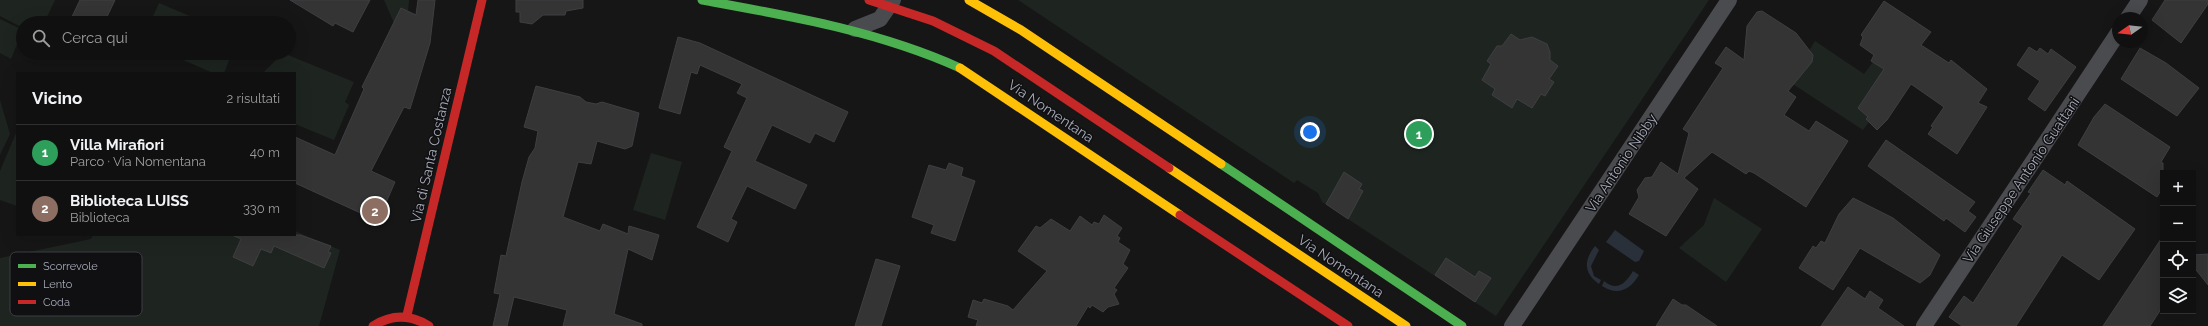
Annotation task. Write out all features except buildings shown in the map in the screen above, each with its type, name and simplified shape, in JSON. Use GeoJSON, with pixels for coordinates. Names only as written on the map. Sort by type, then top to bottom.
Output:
{"type":"FeatureCollection","features":[{"type":"Feature","properties":{"kind":"street","name":"Via di Santa Costanza"},"geometry":{"type":"LineString","coordinates":[[407,315],[482,0]]}},
{"type":"Feature","properties":{"kind":"street","name":"Via Nomentana"},"geometry":{"type":"LineString","coordinates":[[702,0],[855,30],[943,60],[978,79],[1348,326]]}},
{"type":"Feature","properties":{"kind":"street","name":"Via Nomentana"},"geometry":{"type":"LineString","coordinates":[[869,0],[891,3],[954,30],[994,51],[1406,326]]}},
{"type":"Feature","properties":{"kind":"street","name":"Via Nomentana"},"geometry":{"type":"LineString","coordinates":[[969,0],[994,14],[1083,71],[1462,326]]}},
{"type":"Feature","properties":{"kind":"street","name":"Via Antonio Nibby"},"geometry":{"type":"LineString","coordinates":[[1512,326],[1729,0]]}},
{"type":"Feature","properties":{"kind":"street"},"geometry":{"type":"LineString","coordinates":[[2132,12],[2140,0]]}},
{"type":"Feature","properties":{"kind":"street"},"geometry":{"type":"LineString","coordinates":[[855,30],[880,19],[891,3]]}},
{"type":"Feature","properties":{"kind":"street","name":"Via Giuseppe Antonio Guattani"},"geometry":{"type":"LineString","coordinates":[[1924,326],[2112,42]]}},
{"type":"Feature","properties":{"kind":"street"},"geometry":{"type":"LineString","coordinates":[[373,326],[388,317],[407,315],[429,326]]}},
{"type":"Feature","properties":{"kind":"shaded area"},"geometry":{"type":"Polygon","coordinates":[[[0,0],[55,0],[47,16],[16,16],[16,24],[0,16],[0,0]]]}},
{"type":"Feature","properties":{"kind":"shaded area"},"geometry":{"type":"Polygon","coordinates":[[[384,0],[409,0],[408,11],[401,8],[394,23],[384,0]]]}},
{"type":"Feature","properties":{"kind":"shaded area"},"geometry":{"type":"Polygon","coordinates":[[[1018,0],[1709,0],[1496,316],[1322,202],[1318,193],[1297,180],[1294,183],[1018,0]]]}},
{"type":"Feature","properties":{"kind":"shaded area"},"geometry":{"type":"Polygon","coordinates":[[[159,3],[190,16],[153,16],[159,3]]]}},
{"type":"Feature","properties":{"kind":"shaded area"},"geometry":{"type":"Polygon","coordinates":[[[0,19],[16,27],[16,47],[11,59],[0,53],[0,19]]]}},
{"type":"Feature","properties":{"kind":"shaded area"},"geometry":{"type":"Polygon","coordinates":[[[1815,41],[1864,74],[1873,62],[1899,78],[1873,86],[1858,108],[1868,117],[1866,119],[1869,122],[1863,130],[1776,73],[1809,51],[1815,41]]]}},
{"type":"Feature","properties":{"kind":"shaded area"},"geometry":{"type":"Polygon","coordinates":[[[296,58],[354,82],[345,102],[349,105],[334,140],[296,124],[296,72],[264,72],[276,60],[296,60],[296,58]]]}},
{"type":"Feature","properties":{"kind":"shaded area"},"geometry":{"type":"Polygon","coordinates":[[[183,60],[229,60],[224,72],[211,72],[183,60]]]}},
{"type":"Feature","properties":{"kind":"shaded area"},"geometry":{"type":"Polygon","coordinates":[[[0,100],[10,134],[0,155],[0,100]]]}},
{"type":"Feature","properties":{"kind":"shaded area"},"geometry":{"type":"Polygon","coordinates":[[[16,133],[16,206],[0,200],[0,171],[16,133]]]}},
{"type":"Feature","properties":{"kind":"shaded area"},"geometry":{"type":"Polygon","coordinates":[[[651,153],[682,162],[665,220],[633,210],[651,153]]]}},
{"type":"Feature","properties":{"kind":"shaded area"},"geometry":{"type":"Polygon","coordinates":[[[1714,198],[1762,229],[1726,282],[1679,248],[1704,225],[1714,198]]]}},
{"type":"Feature","properties":{"kind":"shaded area"},"geometry":{"type":"Polygon","coordinates":[[[1615,230],[1644,251],[1639,261],[1635,262],[1606,242],[1615,230]]]}},
{"type":"Feature","properties":{"kind":"shaded area"},"geometry":{"type":"Polygon","coordinates":[[[296,231],[340,250],[319,326],[0,326],[0,258],[10,256],[10,316],[142,316],[142,252],[29,252],[91,239],[92,236],[296,236],[296,231]]]}},
{"type":"Feature","properties":{"kind":"shaded area"},"geometry":{"type":"Polygon","coordinates":[[[1595,246],[1599,250],[1591,266],[1594,276],[1601,280],[1599,284],[1590,275],[1587,266],[1587,261],[1591,251],[1595,246]]]}},
{"type":"Feature","properties":{"kind":"shaded area"},"geometry":{"type":"Polygon","coordinates":[[[1633,271],[1639,275],[1628,288],[1613,291],[1602,286],[1604,281],[1613,286],[1621,285],[1633,271]]]}},
{"type":"Feature","properties":{"kind":"traffic: fast"},"geometry":{"type":"LineString","coordinates":[[702,0],[768,12],[866,34],[929,55],[960,68]]}},
{"type":"Feature","properties":{"kind":"traffic: fast"},"geometry":{"type":"LineString","coordinates":[[1221,164],[1462,326]]}},
{"type":"Feature","properties":{"kind":"traffic: slow"},"geometry":{"type":"LineString","coordinates":[[969,0],[1021,30],[1221,164]]}},
{"type":"Feature","properties":{"kind":"traffic: slow"},"geometry":{"type":"LineString","coordinates":[[960,68],[1180,215]]}},
{"type":"Feature","properties":{"kind":"traffic: slow"},"geometry":{"type":"LineString","coordinates":[[1169,168],[1406,326]]}},
{"type":"Feature","properties":{"kind":"traffic: jam"},"geometry":{"type":"LineString","coordinates":[[407,315],[482,0]]}},
{"type":"Feature","properties":{"kind":"traffic: jam"},"geometry":{"type":"LineString","coordinates":[[869,0],[933,21],[994,51],[1169,168]]}},
{"type":"Feature","properties":{"kind":"traffic: jam"},"geometry":{"type":"LineString","coordinates":[[1180,215],[1348,326]]}},
{"type":"Feature","properties":{"kind":"traffic: jam"},"geometry":{"type":"LineString","coordinates":[[373,326],[387,319],[401,317],[415,319],[429,326]]}},
{"type":"Feature","properties":{"kind":"place","name":"Villa Mirafiori"},"geometry":{"type":"Point","coordinates":[1419,134]}},
{"type":"Feature","properties":{"kind":"place","name":"Biblioteca LUISS"},"geometry":{"type":"Point","coordinates":[375,211]}}]}
